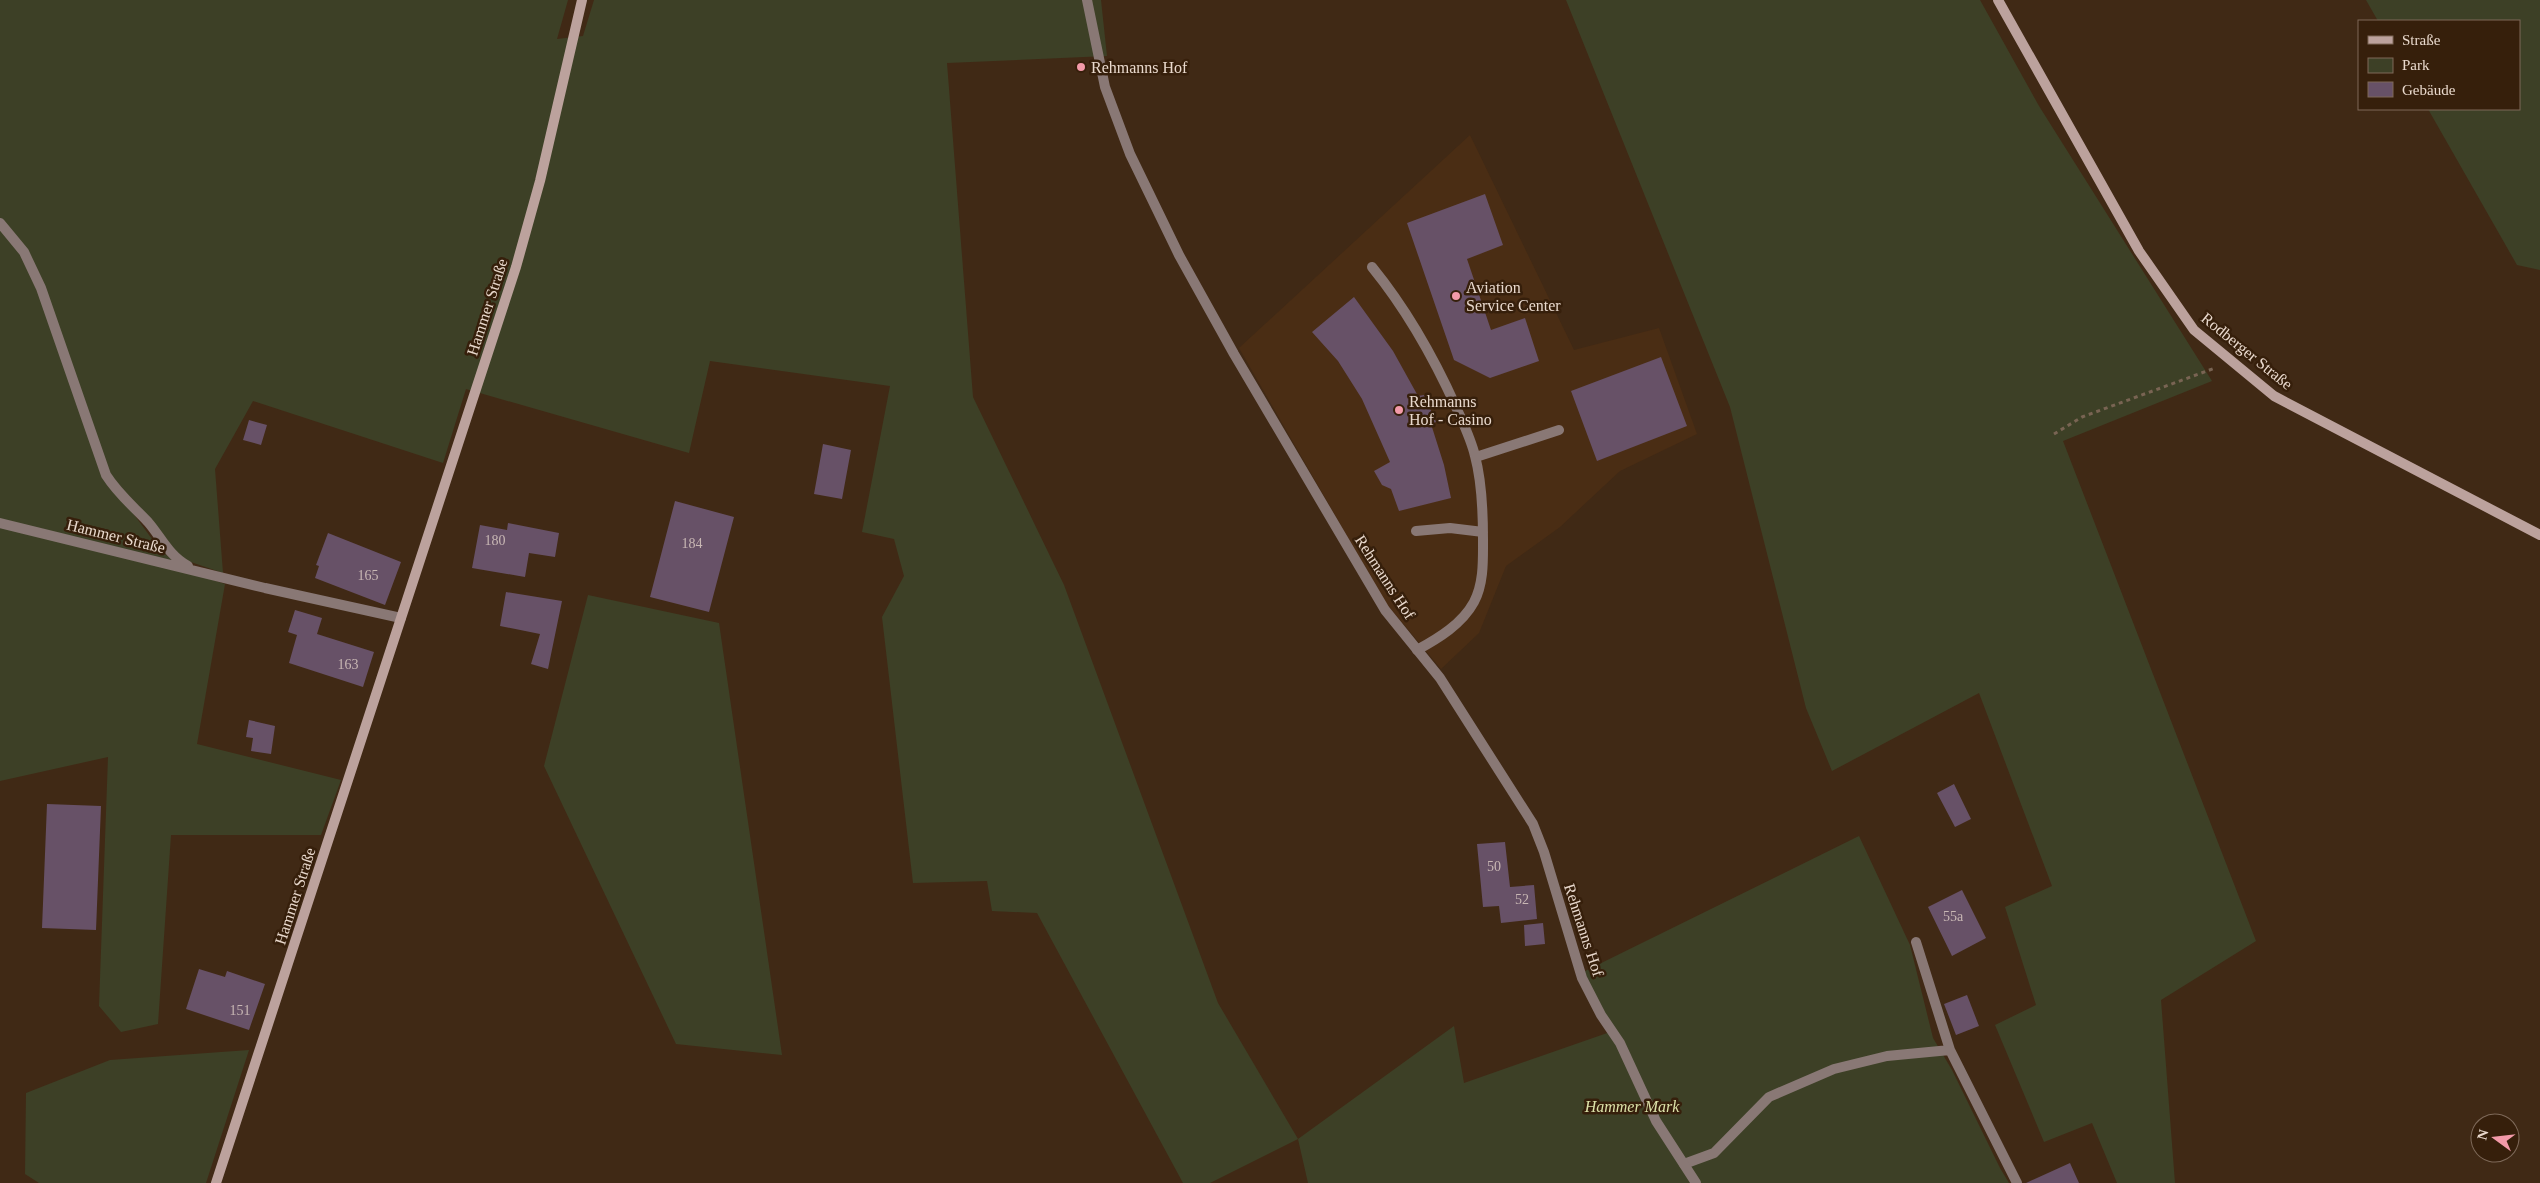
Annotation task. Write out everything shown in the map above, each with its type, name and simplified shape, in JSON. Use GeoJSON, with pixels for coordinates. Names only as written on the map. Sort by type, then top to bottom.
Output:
{"type":"FeatureCollection","features":[{"type":"Feature","properties":{"kind":"main road","name":"Hammer Straße"},"geometry":{"type":"LineString","coordinates":[[216,1183],[516,267],[540,181],[582,0]]}},
{"type":"Feature","properties":{"kind":"main road","name":"Rodberger Straße"},"geometry":{"type":"LineString","coordinates":[[1998,0],[2139,251],[2194,330],[2274,396],[2540,535]]}},
{"type":"Feature","properties":{"kind":"street","name":"Rehmanns Hof"},"geometry":{"type":"LineString","coordinates":[[1087,0],[1105,87],[1130,154],[1179,255],[1384,610],[1440,678],[1533,824],[1544,852],[1582,978],[1601,1015],[1620,1043],[1656,1121],[1696,1183]]}},
{"type":"Feature","properties":{"kind":"street"},"geometry":{"type":"LineString","coordinates":[[0,224],[24,252],[41,288],[106,475],[115,489],[148,523],[172,554],[180,562],[200,572]]}},
{"type":"Feature","properties":{"kind":"street"},"geometry":{"type":"LineString","coordinates":[[1372,267],[1398,298],[1438,366],[1476,457],[1481,495],[1483,570],[1474,601],[1458,622],[1435,640],[1417,650]]}},
{"type":"Feature","properties":{"kind":"street"},"geometry":{"type":"LineString","coordinates":[[1476,457],[1559,430]]}},
{"type":"Feature","properties":{"kind":"street","name":"Hammer Straße"},"geometry":{"type":"LineString","coordinates":[[0,523],[200,572],[401,618]]}},
{"type":"Feature","properties":{"kind":"street"},"geometry":{"type":"LineString","coordinates":[[1416,531],[1450,528],[1483,532]]}},
{"type":"Feature","properties":{"kind":"street"},"geometry":{"type":"LineString","coordinates":[[1916,942],[1950,1050],[2018,1183]]}},
{"type":"Feature","properties":{"kind":"street"},"geometry":{"type":"LineString","coordinates":[[1684,1164],[1714,1153],[1769,1097],[1834,1069],[1887,1056],[1950,1050]]}},
{"type":"Feature","properties":{"kind":"path"},"geometry":{"type":"LineString","coordinates":[[2054,434],[2082,417],[2214,369],[2228,358]]}},
{"type":"Feature","properties":{"kind":"shaded area"},"geometry":{"type":"Polygon","coordinates":[[[1470,135],[1574,350],[1659,328],[1697,434],[1620,471],[1560,527],[1506,566],[1479,633],[1441,669],[1385,602],[1239,348],[1470,135]]]}},
{"type":"Feature","properties":{"kind":"green space"},"geometry":{"type":"Polygon","coordinates":[[[0,0],[568,0],[557,39],[583,36],[594,0],[1101,0],[1107,56],[947,63],[973,397],[1064,585],[1218,1003],[1298,1139],[1210,1183],[1183,1183],[1037,913],[992,911],[987,881],[913,883],[882,617],[904,576],[894,539],[862,532],[890,386],[710,361],[689,453],[466,389],[443,463],[253,401],[215,469],[223,573],[185,560],[130,509],[160,550],[186,571],[225,584],[197,744],[341,780],[321,835],[171,835],[158,1024],[121,1032],[99,1006],[108,757],[0,781],[0,0]]]}},
{"type":"Feature","properties":{"kind":"green space"},"geometry":{"type":"Polygon","coordinates":[[[1566,0],[1980,0],[2039,106],[2212,381],[2063,441],[2256,941],[2161,1000],[2175,1183],[2117,1183],[2092,1123],[2044,1142],[1995,1025],[2036,1005],[2005,907],[2052,886],[1979,693],[1832,771],[1806,708],[1730,407],[1566,0]]]}},
{"type":"Feature","properties":{"kind":"green space"},"geometry":{"type":"Polygon","coordinates":[[[2366,0],[2540,0],[2540,270],[2517,265],[2429,110],[2520,110],[2520,20],[2377,20],[2366,0]]]}},
{"type":"Feature","properties":{"kind":"green space"},"geometry":{"type":"Polygon","coordinates":[[[588,595],[719,623],[782,1055],[676,1044],[544,766],[588,595]]]}},
{"type":"Feature","properties":{"kind":"green space","name":"Hammer Mark"},"geometry":{"type":"Polygon","coordinates":[[[1859,836],[1910,945],[1933,1038],[1952,1070],[2009,1183],[1308,1183],[1298,1139],[1454,1026],[1464,1083],[1613,1031],[1583,972],[1859,836]]]}},
{"type":"Feature","properties":{"kind":"green space"},"geometry":{"type":"Polygon","coordinates":[[[249,1050],[206,1183],[39,1183],[25,1174],[26,1093],[110,1060],[249,1050]]]}},
{"type":"Feature","properties":{"kind":"building"},"geometry":{"type":"Polygon","coordinates":[[[1485,194],[1503,245],[1467,259],[1491,330],[1525,318],[1539,361],[1490,378],[1454,360],[1407,223],[1485,194]]]}},
{"type":"Feature","properties":{"kind":"building","name":"Rehmanns Hof - Casino"},"geometry":{"type":"Polygon","coordinates":[[[1354,297],[1393,351],[1418,396],[1424,395],[1436,422],[1431,424],[1444,465],[1451,498],[1399,511],[1391,489],[1382,485],[1374,471],[1390,462],[1362,399],[1338,361],[1312,332],[1354,297]]]}},
{"type":"Feature","properties":{"kind":"building"},"geometry":{"type":"Polygon","coordinates":[[[1661,357],[1687,426],[1597,461],[1571,391],[1661,357]]]}},
{"type":"Feature","properties":{"kind":"building"},"geometry":{"type":"Polygon","coordinates":[[[249,420],[267,425],[261,445],[243,440],[249,420]]]}},
{"type":"Feature","properties":{"kind":"building"},"geometry":{"type":"Polygon","coordinates":[[[823,444],[851,450],[842,499],[814,494],[823,444]]]}},
{"type":"Feature","properties":{"kind":"building"},"geometry":{"type":"Polygon","coordinates":[[[675,501],[734,517],[709,612],[650,597],[675,501]]]}},
{"type":"Feature","properties":{"kind":"building"},"geometry":{"type":"Polygon","coordinates":[[[508,523],[559,533],[555,557],[529,553],[525,577],[472,568],[480,525],[507,530],[508,523]]]}},
{"type":"Feature","properties":{"kind":"building"},"geometry":{"type":"Polygon","coordinates":[[[328,533],[401,562],[385,605],[315,578],[319,566],[316,565],[328,533]]]}},
{"type":"Feature","properties":{"kind":"building"},"geometry":{"type":"Polygon","coordinates":[[[506,592],[562,601],[548,669],[531,664],[540,634],[500,626],[506,592]]]}},
{"type":"Feature","properties":{"kind":"building"},"geometry":{"type":"Polygon","coordinates":[[[295,610],[322,618],[317,634],[374,652],[363,687],[289,663],[297,635],[288,632],[295,610]]]}},
{"type":"Feature","properties":{"kind":"building"},"geometry":{"type":"Polygon","coordinates":[[[249,720],[275,726],[271,754],[251,751],[253,738],[246,737],[249,720]]]}},
{"type":"Feature","properties":{"kind":"building"},"geometry":{"type":"Polygon","coordinates":[[[1954,784],[1971,819],[1955,827],[1937,793],[1954,784]]]}},
{"type":"Feature","properties":{"kind":"building"},"geometry":{"type":"Polygon","coordinates":[[[47,804],[101,806],[96,930],[42,928],[47,804]]]}},
{"type":"Feature","properties":{"kind":"building"},"geometry":{"type":"Polygon","coordinates":[[[1505,842],[1510,887],[1534,885],[1537,919],[1501,923],[1499,906],[1483,907],[1477,844],[1505,842]]]}},
{"type":"Feature","properties":{"kind":"building"},"geometry":{"type":"Polygon","coordinates":[[[1962,890],[1986,938],[1952,956],[1928,907],[1962,890]]]}},
{"type":"Feature","properties":{"kind":"building"},"geometry":{"type":"Polygon","coordinates":[[[1543,923],[1545,944],[1525,946],[1524,925],[1543,923]]]}},
{"type":"Feature","properties":{"kind":"building"},"geometry":{"type":"Polygon","coordinates":[[[199,969],[225,977],[227,971],[265,984],[249,1030],[186,1009],[199,969]]]}},
{"type":"Feature","properties":{"kind":"building"},"geometry":{"type":"Polygon","coordinates":[[[1967,995],[1979,1026],[1956,1035],[1944,1004],[1967,995]]]}},
{"type":"Feature","properties":{"kind":"building"},"geometry":{"type":"Polygon","coordinates":[[[2070,1163],[2079,1183],[2026,1183],[2070,1163]]]}},
{"type":"Feature","properties":{"kind":"place","name":"Rehmanns Hof"},"geometry":{"type":"Point","coordinates":[1081,67]}},
{"type":"Feature","properties":{"kind":"place","name":"Aviation Service Center"},"geometry":{"type":"Point","coordinates":[1456,296]}},
{"type":"Feature","properties":{"kind":"place","name":"Rehmanns Hof - Casino"},"geometry":{"type":"Point","coordinates":[1399,410]}}]}
